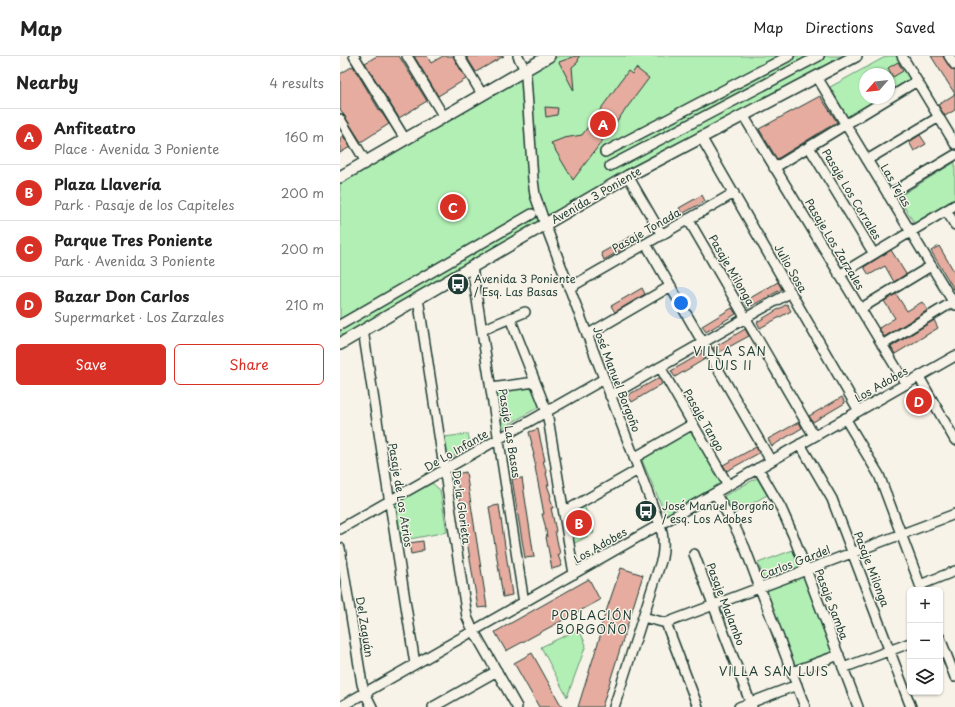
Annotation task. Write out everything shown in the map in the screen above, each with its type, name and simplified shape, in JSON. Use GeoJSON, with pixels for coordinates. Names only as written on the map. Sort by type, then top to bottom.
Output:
{"type":"FeatureCollection","features":[{"type":"Feature","properties":{"kind":"main road"},"geometry":{"type":"LineString","coordinates":[[340,177],[549,56]]}},
{"type":"Feature","properties":{"kind":"main road","name":"Avenida 3 Poniente"},"geometry":{"type":"LineString","coordinates":[[340,344],[628,176],[856,56]]}},
{"type":"Feature","properties":{"kind":"street"},"geometry":{"type":"LineString","coordinates":[[354,56],[405,140]]}},
{"type":"Feature","properties":{"kind":"street"},"geometry":{"type":"LineString","coordinates":[[407,56],[444,117]]}},
{"type":"Feature","properties":{"kind":"street"},"geometry":{"type":"LineString","coordinates":[[459,56],[482,94]]}},
{"type":"Feature","properties":{"kind":"street","name":"José Manuel Borgoño"},"geometry":{"type":"LineString","coordinates":[[518,56],[525,70],[534,187],[545,224],[663,536],[663,550],[614,707]]}},
{"type":"Feature","properties":{"kind":"street"},"geometry":{"type":"LineString","coordinates":[[605,152],[789,56]]}},
{"type":"Feature","properties":{"kind":"street"},"geometry":{"type":"LineString","coordinates":[[610,166],[819,56]]}},
{"type":"Feature","properties":{"kind":"street"},"geometry":{"type":"LineString","coordinates":[[902,56],[955,144]]}},
{"type":"Feature","properties":{"kind":"street"},"geometry":{"type":"LineString","coordinates":[[950,56],[955,65]]}},
{"type":"Feature","properties":{"kind":"street"},"geometry":{"type":"LineString","coordinates":[[796,68],[804,83]]}},
{"type":"Feature","properties":{"kind":"street","name":"Las Tejas"},"geometry":{"type":"LineString","coordinates":[[817,77],[954,304]]}},
{"type":"Feature","properties":{"kind":"street"},"geometry":{"type":"LineString","coordinates":[[774,168],[917,81]]}},
{"type":"Feature","properties":{"kind":"street","name":"Pasaje Los Zarzales"},"geometry":{"type":"LineString","coordinates":[[739,98],[745,114],[774,168],[906,384]]}},
{"type":"Feature","properties":{"kind":"street"},"geometry":{"type":"LineString","coordinates":[[867,160],[938,117]]}},
{"type":"Feature","properties":{"kind":"street"},"geometry":{"type":"LineString","coordinates":[[340,119],[366,162]]}},
{"type":"Feature","properties":{"kind":"street","name":"Julio Sosa"},"geometry":{"type":"LineString","coordinates":[[689,124],[734,193],[859,411]]}},
{"type":"Feature","properties":{"kind":"street","name":"Pasaje Los Corrales"},"geometry":{"type":"LineString","coordinates":[[809,147],[874,254]]}},
{"type":"Feature","properties":{"kind":"street"},"geometry":{"type":"LineString","coordinates":[[888,195],[955,155]]}},
{"type":"Feature","properties":{"kind":"street"},"geometry":{"type":"LineString","coordinates":[[628,176],[662,235]]}},
{"type":"Feature","properties":{"kind":"street","name":"Pasaje Tonada"},"geometry":{"type":"LineString","coordinates":[[569,288],[734,193]]}},
{"type":"Feature","properties":{"kind":"street"},"geometry":{"type":"LineString","coordinates":[[839,275],[955,205]]}},
{"type":"Feature","properties":{"kind":"street"},"geometry":{"type":"LineString","coordinates":[[946,210],[955,224]]}},
{"type":"Feature","properties":{"kind":"street"},"geometry":{"type":"LineString","coordinates":[[340,325],[532,214]]}},
{"type":"Feature","properties":{"kind":"street","name":"Pasaje Milonga"},"geometry":{"type":"LineString","coordinates":[[688,220],[814,436]]}},
{"type":"Feature","properties":{"kind":"street"},"geometry":{"type":"LineString","coordinates":[[646,244],[771,461]]}},
{"type":"Feature","properties":{"kind":"street"},"geometry":{"type":"LineString","coordinates":[[860,309],[931,266]]}},
{"type":"Feature","properties":{"kind":"street","name":"Pasaje Las Basas"},"geometry":{"type":"LineString","coordinates":[[472,267],[524,603]]}},
{"type":"Feature","properties":{"kind":"street"},"geometry":{"type":"LineString","coordinates":[[587,335],[670,286]]}},
{"type":"Feature","properties":{"kind":"street"},"geometry":{"type":"LineString","coordinates":[[610,396],[791,292]]}},
{"type":"Feature","properties":{"kind":"street","name":"De la Glorieta"},"geometry":{"type":"LineString","coordinates":[[418,298],[468,622],[516,707]]}},
{"type":"Feature","properties":{"kind":"street"},"geometry":{"type":"LineString","coordinates":[[882,345],[954,304]]}},
{"type":"Feature","properties":{"kind":"street"},"geometry":{"type":"LineString","coordinates":[[482,330],[525,312]]}},
{"type":"Feature","properties":{"kind":"street"},"geometry":{"type":"LineString","coordinates":[[510,318],[547,412],[574,574]]}},
{"type":"Feature","properties":{"kind":"street","name":"Pasaje de Los Atrios"},"geometry":{"type":"LineString","coordinates":[[363,330],[415,664]]}},
{"type":"Feature","properties":{"kind":"street","name":"Los Adobes"},"geometry":{"type":"LineString","coordinates":[[340,707],[955,356]]}},
{"type":"Feature","properties":{"kind":"street","name":"Pasaje Tango"},"geometry":{"type":"LineString","coordinates":[[660,368],[728,485]]}},
{"type":"Feature","properties":{"kind":"street"},"geometry":{"type":"LineString","coordinates":[[919,377],[955,440]]}},
{"type":"Feature","properties":{"kind":"street","name":"De Lo Infante"},"geometry":{"type":"LineString","coordinates":[[340,529],[604,379]]}},
{"type":"Feature","properties":{"kind":"street"},"geometry":{"type":"LineString","coordinates":[[490,388],[535,382]]}},
{"type":"Feature","properties":{"kind":"street"},"geometry":{"type":"LineString","coordinates":[[845,418],[879,475],[921,587],[955,572]]}},
{"type":"Feature","properties":{"kind":"street"},"geometry":{"type":"LineString","coordinates":[[634,458],[693,424]]}},
{"type":"Feature","properties":{"kind":"street","name":"Pasaje Milonga"},"geometry":{"type":"LineString","coordinates":[[800,444],[832,499],[911,707]]}},
{"type":"Feature","properties":{"kind":"street","name":"Pasaje Samba"},"geometry":{"type":"LineString","coordinates":[[758,468],[788,522],[858,707]]}},
{"type":"Feature","properties":{"kind":"street"},"geometry":{"type":"LineString","coordinates":[[564,512],[638,470]]}},
{"type":"Feature","properties":{"kind":"street"},"geometry":{"type":"LineString","coordinates":[[715,493],[740,535],[805,707]]}},
{"type":"Feature","properties":{"kind":"street","name":"Carlos Gardel"},"geometry":{"type":"LineString","coordinates":[[666,623],[955,514]]}},
{"type":"Feature","properties":{"kind":"street","name":"Del Zaguán"},"geometry":{"type":"LineString","coordinates":[[340,548],[362,684],[372,707]]}},
{"type":"Feature","properties":{"kind":"street","name":"Pasaje Malambo"},"geometry":{"type":"LineString","coordinates":[[694,554],[751,705]]}},
{"type":"Feature","properties":{"kind":"street"},"geometry":{"type":"LineString","coordinates":[[642,617],[666,623],[694,706]]}},
{"type":"Feature","properties":{"kind":"street"},"geometry":{"type":"LineString","coordinates":[[843,668],[907,644]]}},
{"type":"Feature","properties":{"kind":"street"},"geometry":{"type":"LineString","coordinates":[[943,646],[955,677]]}},
{"type":"Feature","properties":{"kind":"street"},"geometry":{"type":"LineString","coordinates":[[792,672],[839,655]]}},
{"type":"Feature","properties":{"kind":"street"},"geometry":{"type":"LineString","coordinates":[[433,707],[496,671]]}},
{"type":"Feature","properties":{"kind":"street"},"geometry":{"type":"LineString","coordinates":[[739,707],[751,705],[797,685]]}},
{"type":"Feature","properties":{"kind":"green space"},"geometry":{"type":"Polygon","coordinates":[[[559,56],[850,56],[340,339],[340,181],[559,56]]]}},
{"type":"Feature","properties":{"kind":"green space"},"geometry":{"type":"Polygon","coordinates":[[[887,56],[897,56],[911,81],[895,90],[895,68],[865,68],[887,56]]]}},
{"type":"Feature","properties":{"kind":"green space"},"geometry":{"type":"Polygon","coordinates":[[[859,71],[859,104],[872,104],[848,118],[830,87],[859,71]]]}},
{"type":"Feature","properties":{"kind":"green space"},"geometry":{"type":"Polygon","coordinates":[[[955,162],[955,202],[916,226],[898,197],[955,162]]]}},
{"type":"Feature","properties":{"kind":"green space"},"geometry":{"type":"Polygon","coordinates":[[[533,385],[542,405],[501,429],[496,392],[533,385]]]}},
{"type":"Feature","properties":{"kind":"green space"},"geometry":{"type":"Polygon","coordinates":[[[690,428],[723,484],[666,516],[641,458],[690,428]]]}},
{"type":"Feature","properties":{"kind":"green space"},"geometry":{"type":"Polygon","coordinates":[[[468,434],[471,446],[447,460],[444,437],[468,434]]]}},
{"type":"Feature","properties":{"kind":"green space"},"geometry":{"type":"Polygon","coordinates":[[[757,478],[767,495],[734,514],[724,496],[757,478]]]}},
{"type":"Feature","properties":{"kind":"green space"},"geometry":{"type":"Polygon","coordinates":[[[432,483],[440,490],[447,532],[399,541],[392,505],[432,483]]]}},
{"type":"Feature","properties":{"kind":"green space"},"geometry":{"type":"Polygon","coordinates":[[[583,502],[594,533],[571,545],[566,512],[583,502]]]}},
{"type":"Feature","properties":{"kind":"green space"},"geometry":{"type":"Polygon","coordinates":[[[793,550],[800,569],[765,582],[758,563],[793,550]]]}},
{"type":"Feature","properties":{"kind":"green space"},"geometry":{"type":"Polygon","coordinates":[[[806,575],[835,653],[795,668],[765,590],[806,575]]]}},
{"type":"Feature","properties":{"kind":"green space"},"geometry":{"type":"Polygon","coordinates":[[[579,629],[586,645],[567,697],[541,647],[579,629]]]}},
{"type":"Feature","properties":{"kind":"building"},"geometry":{"type":"Polygon","coordinates":[[[377,56],[399,56],[427,101],[399,118],[365,63],[377,56]]]}},
{"type":"Feature","properties":{"kind":"building"},"geometry":{"type":"Polygon","coordinates":[[[414,56],[427,56],[431,63],[443,56],[453,56],[466,79],[438,96],[414,56]]]}},
{"type":"Feature","properties":{"kind":"building"},"geometry":{"type":"Polygon","coordinates":[[[466,56],[504,56],[476,72],[466,56]]]}},
{"type":"Feature","properties":{"kind":"building"},"geometry":{"type":"Polygon","coordinates":[[[579,56],[578,62],[572,67],[574,91],[559,62],[579,56]]]}},
{"type":"Feature","properties":{"kind":"building"},"geometry":{"type":"Polygon","coordinates":[[[931,56],[943,56],[950,68],[955,71],[955,94],[931,56]]]}},
{"type":"Feature","properties":{"kind":"building"},"geometry":{"type":"Polygon","coordinates":[[[898,62],[903,71],[895,76],[895,68],[888,68],[898,62]]]}},
{"type":"Feature","properties":{"kind":"building"},"geometry":{"type":"Polygon","coordinates":[[[353,66],[389,124],[361,142],[340,109],[340,74],[353,66]]]}},
{"type":"Feature","properties":{"kind":"building"},"geometry":{"type":"Polygon","coordinates":[[[636,68],[649,78],[573,180],[551,143],[564,138],[582,135],[628,71],[632,74],[636,68]]]}},
{"type":"Feature","properties":{"kind":"building"},"geometry":{"type":"Polygon","coordinates":[[[955,94],[955,110],[945,116],[938,105],[955,94]]]}},
{"type":"Feature","properties":{"kind":"building"},"geometry":{"type":"Polygon","coordinates":[[[820,96],[837,122],[777,159],[759,129],[820,96]]]}},
{"type":"Feature","properties":{"kind":"building"},"geometry":{"type":"Polygon","coordinates":[[[545,107],[558,108],[557,115],[546,117],[545,107]]]}},
{"type":"Feature","properties":{"kind":"building"},"geometry":{"type":"Polygon","coordinates":[[[920,135],[926,144],[914,151],[909,142],[920,135]]]}},
{"type":"Feature","properties":{"kind":"building"},"geometry":{"type":"Polygon","coordinates":[[[343,136],[350,147],[340,153],[340,138],[343,136]]]}},
{"type":"Feature","properties":{"kind":"building"},"geometry":{"type":"Polygon","coordinates":[[[702,195],[705,201],[682,214],[679,208],[702,195]]]}},
{"type":"Feature","properties":{"kind":"building"},"geometry":{"type":"Polygon","coordinates":[[[635,234],[638,240],[604,260],[601,253],[635,234]]]}},
{"type":"Feature","properties":{"kind":"building"},"geometry":{"type":"Polygon","coordinates":[[[939,246],[955,273],[955,291],[931,251],[939,246]]]}},
{"type":"Feature","properties":{"kind":"building"},"geometry":{"type":"Polygon","coordinates":[[[891,250],[906,274],[894,282],[885,266],[869,275],[864,267],[891,250]]]}},
{"type":"Feature","properties":{"kind":"building"},"geometry":{"type":"Polygon","coordinates":[[[778,282],[782,289],[748,308],[745,301],[778,282]]]}},
{"type":"Feature","properties":{"kind":"building"},"geometry":{"type":"Polygon","coordinates":[[[642,288],[645,294],[615,312],[611,306],[642,288]]]}},
{"type":"Feature","properties":{"kind":"building"},"geometry":{"type":"Polygon","coordinates":[[[896,294],[907,311],[922,302],[928,310],[884,337],[879,328],[895,318],[884,301],[896,294]]]}},
{"type":"Feature","properties":{"kind":"building"},"geometry":{"type":"Polygon","coordinates":[[[787,304],[791,311],[760,328],[757,322],[787,304]]]}},
{"type":"Feature","properties":{"kind":"building"},"geometry":{"type":"Polygon","coordinates":[[[732,308],[736,314],[706,332],[702,326],[732,308]]]}},
{"type":"Feature","properties":{"kind":"building"},"geometry":{"type":"Polygon","coordinates":[[[934,320],[938,328],[895,354],[891,347],[934,320]]]}},
{"type":"Feature","properties":{"kind":"building"},"geometry":{"type":"Polygon","coordinates":[[[745,329],[749,336],[716,354],[713,348],[745,329]]]}},
{"type":"Feature","properties":{"kind":"building"},"geometry":{"type":"Polygon","coordinates":[[[702,353],[705,359],[675,377],[671,371],[702,353]]]}},
{"type":"Feature","properties":{"kind":"building"},"geometry":{"type":"Polygon","coordinates":[[[659,378],[662,384],[632,402],[628,395],[659,378]]]}},
{"type":"Feature","properties":{"kind":"building"},"geometry":{"type":"Polygon","coordinates":[[[842,397],[845,403],[813,422],[809,416],[842,397]]]}},
{"type":"Feature","properties":{"kind":"building"},"geometry":{"type":"Polygon","coordinates":[[[799,422],[802,428],[772,446],[768,439],[799,422]]]}},
{"type":"Feature","properties":{"kind":"building"},"geometry":{"type":"Polygon","coordinates":[[[538,429],[545,461],[543,461],[549,485],[547,485],[553,508],[551,508],[560,554],[558,555],[562,566],[552,569],[542,514],[544,514],[529,432],[538,429]]]}},
{"type":"Feature","properties":{"kind":"building"},"geometry":{"type":"Polygon","coordinates":[[[756,447],[759,453],[727,471],[723,465],[756,447]]]}},
{"type":"Feature","properties":{"kind":"building"},"geometry":{"type":"Polygon","coordinates":[[[466,472],[487,607],[478,608],[456,474],[466,472]]]}},
{"type":"Feature","properties":{"kind":"building"},"geometry":{"type":"Polygon","coordinates":[[[522,478],[534,557],[525,558],[512,479],[522,478]]]}},
{"type":"Feature","properties":{"kind":"building"},"geometry":{"type":"Polygon","coordinates":[[[499,505],[512,595],[503,597],[489,507],[499,505]]]}},
{"type":"Feature","properties":{"kind":"building"},"geometry":{"type":"Polygon","coordinates":[[[423,541],[424,550],[411,554],[409,543],[423,541]]]}},
{"type":"Feature","properties":{"kind":"building"},"geometry":{"type":"Polygon","coordinates":[[[621,568],[643,575],[602,707],[578,707],[602,630],[600,629],[621,568]]]}},
{"type":"Feature","properties":{"kind":"building"},"geometry":{"type":"Polygon","coordinates":[[[589,579],[600,600],[506,651],[495,632],[589,579]]]}},
{"type":"Feature","properties":{"kind":"building"},"geometry":{"type":"Polygon","coordinates":[[[532,653],[562,707],[539,707],[514,663],[532,653]]]}},
{"type":"Feature","properties":{"kind":"place","name":"Anfiteatro"},"geometry":{"type":"Point","coordinates":[603,124]}},
{"type":"Feature","properties":{"kind":"place","name":"Parque Tres Poniente"},"geometry":{"type":"Point","coordinates":[453,207]}},
{"type":"Feature","properties":{"kind":"place","name":"Avenida 3 Poniente / Esq. Las Basas"},"geometry":{"type":"Point","coordinates":[458,284]}},
{"type":"Feature","properties":{"kind":"place","name":"Bazar Don Carlos"},"geometry":{"type":"Point","coordinates":[919,401]}},
{"type":"Feature","properties":{"kind":"place","name":"José Manuel Borgoño / esq. Los Adobes"},"geometry":{"type":"Point","coordinates":[646,511]}},
{"type":"Feature","properties":{"kind":"place","name":"Plaza Llavería"},"geometry":{"type":"Point","coordinates":[579,523]}},
{"type":"Feature","properties":{"kind":"district","name":"VILLA SAN LUIS II"},"geometry":{"type":"Point","coordinates":[730,358]}},
{"type":"Feature","properties":{"kind":"district","name":"POBLACIÓN BORGOÑO"},"geometry":{"type":"Point","coordinates":[592,622]}},
{"type":"Feature","properties":{"kind":"district","name":"VILLA SAN LUIS"},"geometry":{"type":"Point","coordinates":[774,671]}}]}
